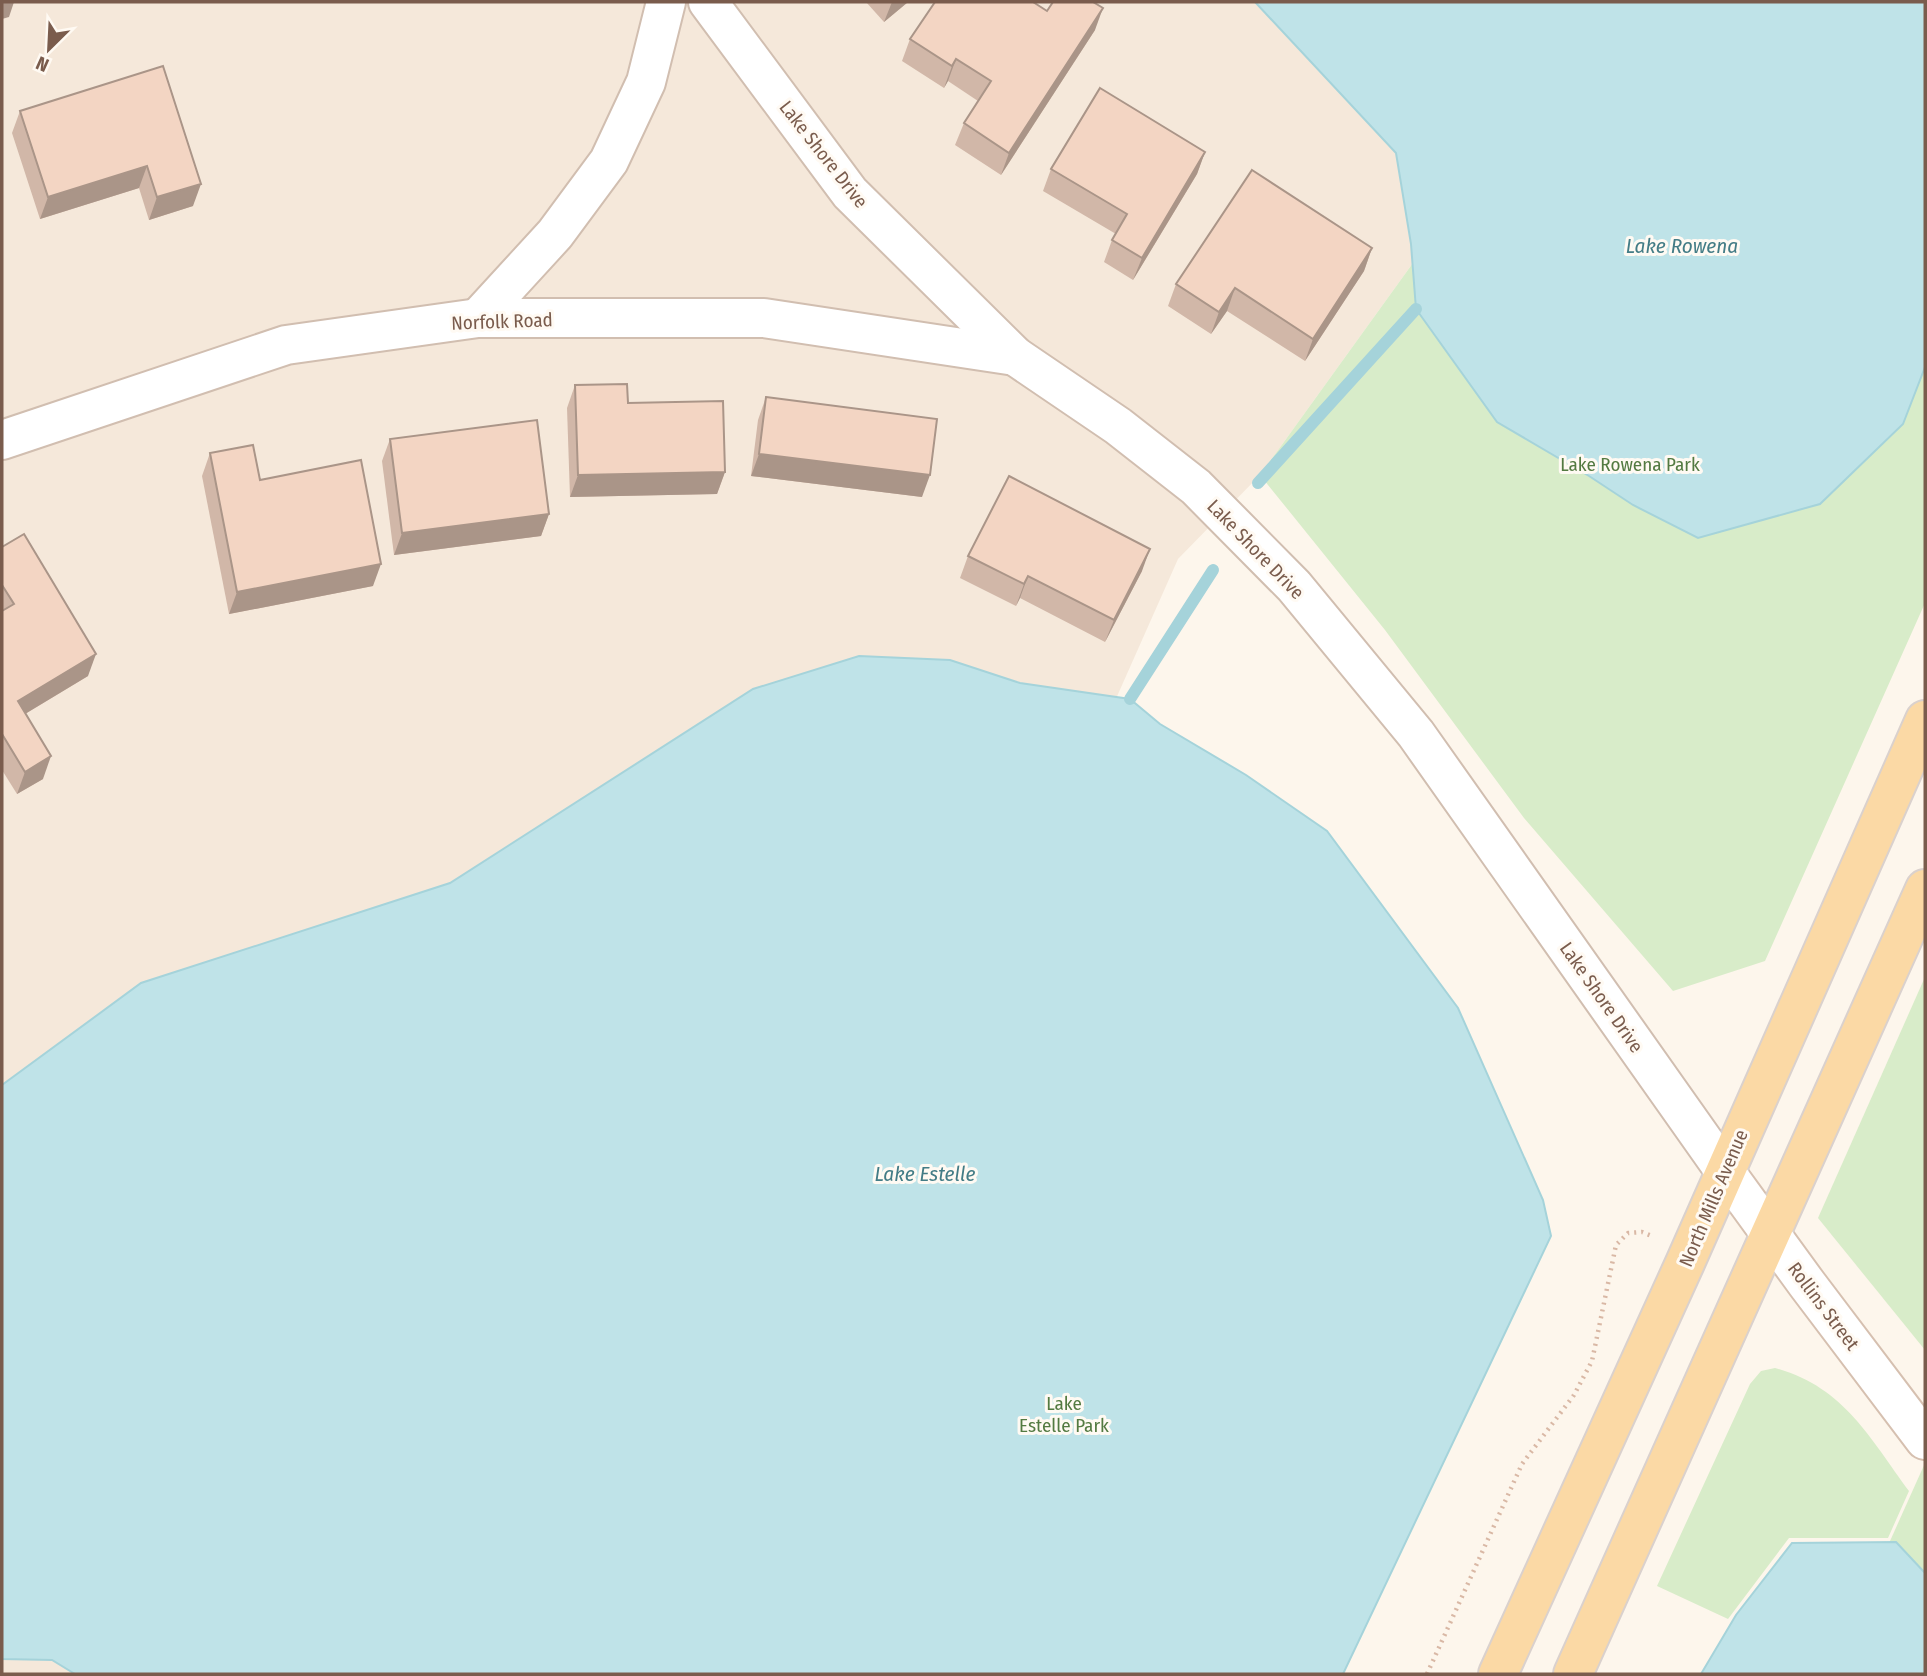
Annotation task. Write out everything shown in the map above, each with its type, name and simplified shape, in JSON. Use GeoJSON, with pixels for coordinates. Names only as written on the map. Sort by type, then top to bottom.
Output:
{"type":"FeatureCollection","features":[{"type":"Feature","properties":{"kind":"main road","name":"North Mills Avenue"},"geometry":{"type":"LineString","coordinates":[[1498,1674],[1685,1264],[1724,1170],[1925,720]]}},
{"type":"Feature","properties":{"kind":"main road"},"geometry":{"type":"LineString","coordinates":[[1573,1674],[1925,889]]}},
{"type":"Feature","properties":{"kind":"street"},"geometry":{"type":"LineString","coordinates":[[478,318],[555,234],[609,161],[646,82],[666,2]]}},
{"type":"Feature","properties":{"kind":"street","name":"Lake Shore Drive"},"geometry":{"type":"LineString","coordinates":[[708,2],[850,193],[1016,356],[1118,426],[1196,487],[1294,586],[1416,734],[1724,1170]]}},
{"type":"Feature","properties":{"kind":"street","name":"Norfolk Road"},"geometry":{"type":"LineString","coordinates":[[2,440],[286,345],[478,318],[764,318],[1016,356]]}},
{"type":"Feature","properties":{"kind":"street","name":"Rollins Street"},"geometry":{"type":"LineString","coordinates":[[1724,1170],[1925,1440]]}},
{"type":"Feature","properties":{"kind":"shaded area"},"geometry":{"type":"Polygon","coordinates":[[[2,2],[1540,2],[1449,213],[1260,475],[1178,559],[683,1674],[2,1674],[2,2]]]}},
{"type":"Feature","properties":{"kind":"green space","name":"Lake Rowena Park"},"geometry":{"type":"Polygon","coordinates":[[[1925,2],[1925,603],[1765,961],[1673,991],[1524,818],[1385,630],[1260,475],[1449,213],[1925,2]]]}},
{"type":"Feature","properties":{"kind":"green space"},"geometry":{"type":"Polygon","coordinates":[[[1925,977],[1925,1350],[1818,1218],[1925,977]]]}},
{"type":"Feature","properties":{"kind":"green space"},"geometry":{"type":"Polygon","coordinates":[[[1775,1368],[1799,1377],[1837,1401],[1867,1433],[1909,1491],[1888,1538],[1789,1538],[1728,1619],[1657,1586],[1750,1384],[1761,1371],[1775,1368]]]}},
{"type":"Feature","properties":{"kind":"green space"},"geometry":{"type":"Polygon","coordinates":[[[1925,1463],[1925,1674],[1838,1657],[1925,1463]]]}},
{"type":"Feature","properties":{"kind":"water","name":"Lake Rowena"},"geometry":{"type":"Polygon","coordinates":[[[1255,2],[1925,2],[1925,367],[1903,424],[1820,504],[1698,538],[1633,505],[1497,422],[1416,309],[1411,244],[1396,153],[1255,2]]]}},
{"type":"Feature","properties":{"kind":"water","name":"Lake Estelle"},"geometry":{"type":"Polygon","coordinates":[[[859,656],[950,660],[1020,683],[1130,699],[1160,724],[1246,775],[1327,831],[1458,1008],[1543,1200],[1551,1236],[1343,1674],[75,1674],[52,1660],[2,1659],[2,1085],[141,983],[450,883],[753,689],[859,656]]]}},
{"type":"Feature","properties":{"kind":"water"},"geometry":{"type":"Polygon","coordinates":[[[1896,1542],[1925,1573],[1925,1674],[1701,1674],[1736,1615],[1792,1543],[1896,1542]]]}},
{"type":"Feature","properties":{"kind":"building"},"geometry":{"type":"Polygon","coordinates":[[[935,2],[1033,2],[1047,11],[1053,2],[1093,2],[1103,8],[1009,153],[964,123],[991,81],[956,59],[952,66],[910,39],[935,2]]]}},
{"type":"Feature","properties":{"kind":"building"},"geometry":{"type":"Polygon","coordinates":[[[163,66],[201,184],[157,197],[147,166],[48,197],[20,111],[163,66]]]}},
{"type":"Feature","properties":{"kind":"building"},"geometry":{"type":"Polygon","coordinates":[[[1100,88],[1205,152],[1142,258],[1112,240],[1127,214],[1051,169],[1100,88]]]}},
{"type":"Feature","properties":{"kind":"building"},"geometry":{"type":"Polygon","coordinates":[[[1252,170],[1372,248],[1313,339],[1235,288],[1219,312],[1176,284],[1252,170]]]}},
{"type":"Feature","properties":{"kind":"building"},"geometry":{"type":"Polygon","coordinates":[[[627,384],[628,403],[723,401],[725,472],[578,475],[575,385],[627,384]]]}},
{"type":"Feature","properties":{"kind":"building"},"geometry":{"type":"Polygon","coordinates":[[[766,397],[937,419],[930,475],[759,454],[766,397]]]}},
{"type":"Feature","properties":{"kind":"building"},"geometry":{"type":"Polygon","coordinates":[[[537,420],[549,514],[402,533],[390,439],[537,420]]]}},
{"type":"Feature","properties":{"kind":"building"},"geometry":{"type":"Polygon","coordinates":[[[253,445],[260,480],[361,460],[381,564],[237,592],[210,453],[253,445]]]}},
{"type":"Feature","properties":{"kind":"building"},"geometry":{"type":"Polygon","coordinates":[[[1009,476],[1150,549],[1114,620],[1028,576],[1024,584],[968,556],[1009,476]]]}},
{"type":"Feature","properties":{"kind":"building"},"geometry":{"type":"Polygon","coordinates":[[[24,534],[96,654],[18,701],[51,756],[25,772],[2,734],[2,611],[14,604],[2,585],[2,547],[24,534]]]}},
{"type":"Feature","properties":{"kind":"waterway"},"geometry":{"type":"LineString","coordinates":[[1258,483],[1416,309]]}},
{"type":"Feature","properties":{"kind":"waterway"},"geometry":{"type":"LineString","coordinates":[[1130,699],[1213,570]]}},
{"type":"Feature","properties":{"kind":"park label","name":"Lake Estelle Park"},"geometry":{"type":"Point","coordinates":[1064,1414]}}]}
